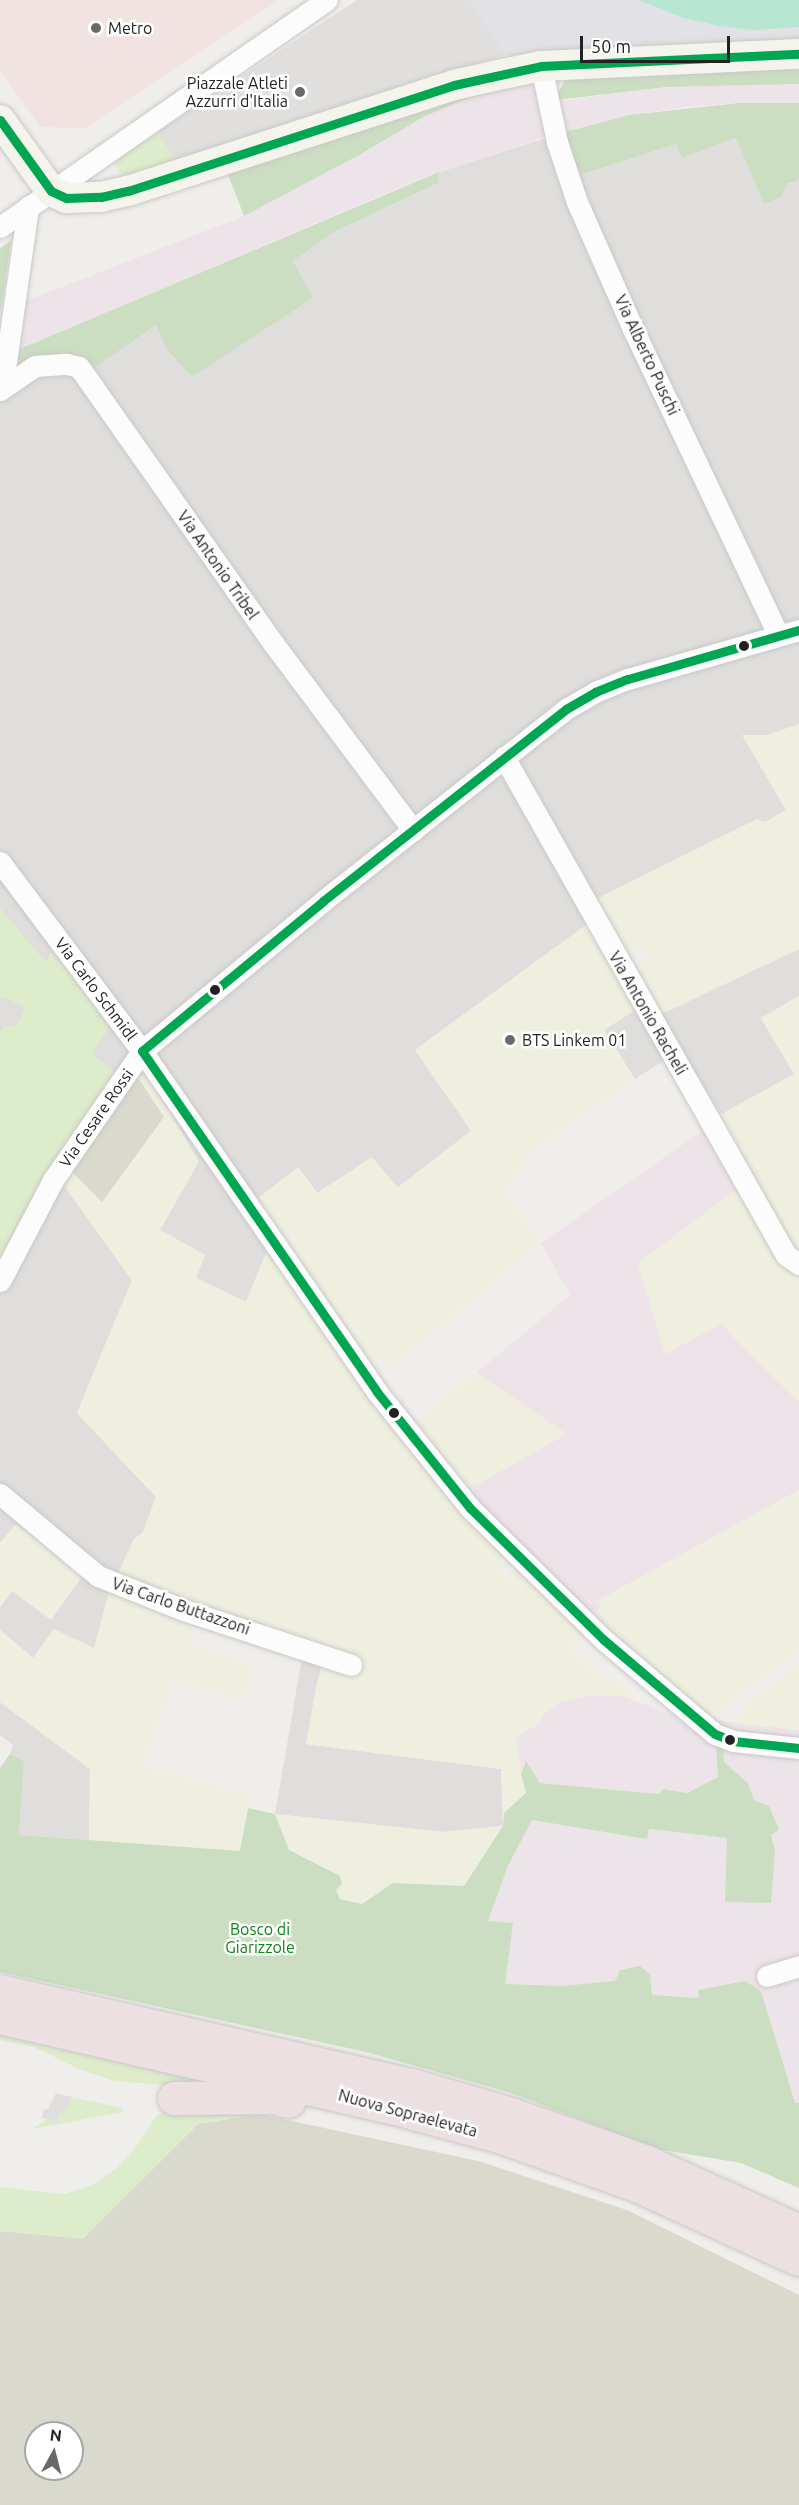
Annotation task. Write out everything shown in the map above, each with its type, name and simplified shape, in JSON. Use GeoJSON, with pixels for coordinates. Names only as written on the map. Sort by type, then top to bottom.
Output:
{"type":"FeatureCollection","features":[{"type":"Feature","properties":{"kind":"highway","name":"Nuova Sopraelevata"},"geometry":{"type":"LineString","coordinates":[[0,1991],[401,2083],[511,2114],[647,2162],[799,2231]]}},
{"type":"Feature","properties":{"kind":"highway","name":"Nuova Sopraelevata"},"geometry":{"type":"LineString","coordinates":[[0,2017],[407,2111],[502,2138],[637,2185],[799,2259]]}},
{"type":"Feature","properties":{"kind":"highway"},"geometry":{"type":"LineString","coordinates":[[174,2098],[273,2097],[400,2127],[502,2138]]}},
{"type":"Feature","properties":{"kind":"street"},"geometry":{"type":"LineString","coordinates":[[0,227],[327,0]]}},
{"type":"Feature","properties":{"kind":"street"},"geometry":{"type":"LineString","coordinates":[[40,199],[58,196],[100,197],[128,191],[454,85],[541,66],[799,54]]}},
{"type":"Feature","properties":{"kind":"street","name":"Via Alberto Puschi"},"geometry":{"type":"LineString","coordinates":[[541,66],[555,134],[577,202],[633,329],[778,635]]}},
{"type":"Feature","properties":{"kind":"street"},"geometry":{"type":"LineString","coordinates":[[0,120],[40,199],[6,362],[0,370]]}},
{"type":"Feature","properties":{"kind":"street","name":"Via Antonio Tribel"},"geometry":{"type":"LineString","coordinates":[[0,390],[35,366],[67,364],[79,367],[273,643],[413,830]]}},
{"type":"Feature","properties":{"kind":"street","name":"Via Cesare Rossi"},"geometry":{"type":"LineString","coordinates":[[0,1281],[52,1180],[142,1051],[413,830],[566,709],[595,692],[628,679],[799,630]]}},
{"type":"Feature","properties":{"kind":"street","name":"Via Antonio Racheli"},"geometry":{"type":"LineString","coordinates":[[504,757],[786,1255],[799,1264]]}},
{"type":"Feature","properties":{"kind":"street","name":"Via Carlo Schmidl"},"geometry":{"type":"LineString","coordinates":[[0,862],[142,1051],[377,1392],[470,1508],[604,1640],[715,1734],[733,1741],[799,1748]]}},
{"type":"Feature","properties":{"kind":"street","name":"Via Carlo Buttazzoni"},"geometry":{"type":"LineString","coordinates":[[0,1494],[98,1576],[184,1610],[351,1665]]}},
{"type":"Feature","properties":{"kind":"street"},"geometry":{"type":"LineString","coordinates":[[767,1976],[799,1966]]}},
{"type":"Feature","properties":{"kind":"shaded area"},"geometry":{"type":"Polygon","coordinates":[[[0,0],[279,0],[85,128],[40,127],[0,70],[0,0]]]}},
{"type":"Feature","properties":{"kind":"shaded area","name":"Piazzale Atleti Azzurri d'Italia"},"geometry":{"type":"Polygon","coordinates":[[[357,0],[469,0],[505,55],[425,78],[176,162],[157,132],[357,0]]]}},
{"type":"Feature","properties":{"kind":"shaded area"},"geometry":{"type":"Polygon","coordinates":[[[469,0],[639,0],[684,18],[719,26],[753,30],[799,27],[799,41],[505,55],[469,0]]]}},
{"type":"Feature","properties":{"kind":"shaded area"},"geometry":{"type":"Polygon","coordinates":[[[531,82],[537,104],[666,87],[799,84],[799,103],[739,103],[685,107],[629,115],[545,137],[417,180],[0,358],[0,311],[244,216],[361,154],[425,116],[468,98],[531,82]]]}},
{"type":"Feature","properties":{"kind":"shaded area"},"geometry":{"type":"Polygon","coordinates":[[[565,132],[577,176],[676,144],[682,158],[736,138],[764,203],[786,184],[799,180],[799,724],[768,735],[743,735],[786,810],[590,922],[415,1050],[472,1130],[397,1188],[317,1193],[298,1167],[273,1225],[268,1248],[246,1302],[196,1278],[205,1255],[160,1230],[199,1161],[62,1183],[132,1280],[77,1413],[156,1497],[143,1532],[134,1539],[327,1649],[306,1744],[501,1769],[503,1826],[443,1832],[275,1814],[303,1652],[110,1588],[95,1648],[33,1658],[0,1630],[0,1607],[12,1591],[16,1525],[0,1543],[0,1263],[92,1054],[54,947],[46,963],[0,909],[0,378],[15,366],[35,356],[68,353],[92,370],[156,325],[166,348],[257,333],[312,299],[293,261],[334,232],[438,183],[439,172],[565,132]]]}},
{"type":"Feature","properties":{"kind":"shaded area"},"geometry":{"type":"Polygon","coordinates":[[[799,949],[799,996],[761,1018],[794,1074],[722,1114],[679,1051],[635,1079],[604,1030],[638,1008],[660,1014],[799,949]]]}},
{"type":"Feature","properties":{"kind":"shaded area"},"geometry":{"type":"Polygon","coordinates":[[[4,996],[26,1007],[17,1026],[5,1026],[0,1035],[0,999],[4,996]]]}},
{"type":"Feature","properties":{"kind":"shaded area"},"geometry":{"type":"Polygon","coordinates":[[[137,1076],[165,1117],[102,1203],[70,1170],[137,1076]]]}},
{"type":"Feature","properties":{"kind":"shaded area"},"geometry":{"type":"Polygon","coordinates":[[[705,1129],[739,1188],[638,1263],[665,1354],[723,1322],[736,1340],[799,1402],[799,1490],[597,1601],[602,1607],[593,1615],[496,1523],[469,1489],[566,1434],[476,1373],[570,1295],[541,1243],[705,1129]]]}},
{"type":"Feature","properties":{"kind":"shaded area"},"geometry":{"type":"Polygon","coordinates":[[[586,1696],[624,1696],[673,1715],[799,1730],[799,2103],[795,2104],[698,1990],[699,1998],[652,1995],[650,1974],[620,1970],[615,1981],[561,1986],[505,1984],[513,1923],[488,1921],[508,1866],[532,1820],[646,1839],[649,1829],[728,1838],[725,1902],[775,1851],[770,1835],[779,1830],[754,1800],[748,1783],[724,1762],[716,1743],[718,1777],[687,1793],[664,1789],[658,1794],[540,1783],[527,1762],[521,1774],[515,1736],[536,1726],[547,1711],[561,1702],[586,1696]]]}},
{"type":"Feature","properties":{"kind":"shaded area"},"geometry":{"type":"Polygon","coordinates":[[[0,1702],[90,1769],[89,1840],[19,1835],[24,1761],[10,1754],[13,1745],[0,1735],[0,1702]]]}},
{"type":"Feature","properties":{"kind":"shaded area"},"geometry":{"type":"Polygon","coordinates":[[[56,2093],[71,2097],[69,2106],[66,2106],[64,2114],[59,2113],[58,2121],[42,2118],[44,2109],[48,2109],[56,2093]]]}},
{"type":"Feature","properties":{"kind":"shaded area"},"geometry":{"type":"Polygon","coordinates":[[[259,2114],[478,2161],[627,2210],[799,2295],[799,2505],[0,2505],[0,2231],[83,2238],[198,2124],[259,2114]]]}},
{"type":"Feature","properties":{"kind":"green space"},"geometry":{"type":"Polygon","coordinates":[[[469,0],[799,0],[799,41],[505,55],[469,0]]]}},
{"type":"Feature","properties":{"kind":"green space"},"geometry":{"type":"Polygon","coordinates":[[[799,66],[799,84],[666,87],[557,100],[558,93],[567,77],[799,66]]]}},
{"type":"Feature","properties":{"kind":"green space"},"geometry":{"type":"Polygon","coordinates":[[[531,82],[469,98],[425,116],[361,154],[244,216],[226,169],[425,105],[531,82]]]}},
{"type":"Feature","properties":{"kind":"green space"},"geometry":{"type":"Polygon","coordinates":[[[739,103],[799,103],[799,180],[786,184],[782,196],[764,204],[736,138],[682,158],[676,144],[577,176],[565,132],[629,115],[739,103]]]}},
{"type":"Feature","properties":{"kind":"green space"},"geometry":{"type":"Polygon","coordinates":[[[157,132],[176,162],[132,175],[120,174],[115,165],[116,160],[157,132]]]}},
{"type":"Feature","properties":{"kind":"green space"},"geometry":{"type":"Polygon","coordinates":[[[439,172],[438,183],[334,232],[293,261],[313,298],[192,377],[166,348],[156,325],[92,370],[68,353],[35,356],[15,366],[20,349],[439,172]]]}},
{"type":"Feature","properties":{"kind":"green space"},"geometry":{"type":"Polygon","coordinates":[[[11,240],[1,310],[0,311],[0,248],[11,240]]]}},
{"type":"Feature","properties":{"kind":"green space"},"geometry":{"type":"Polygon","coordinates":[[[799,724],[799,949],[660,1015],[631,969],[648,958],[639,945],[622,955],[592,901],[757,819],[765,822],[786,810],[742,735],[768,735],[799,724]]]}},
{"type":"Feature","properties":{"kind":"green space"},"geometry":{"type":"Polygon","coordinates":[[[0,909],[46,963],[54,946],[109,1025],[92,1054],[117,1073],[0,1263],[0,1035],[5,1026],[17,1026],[25,1008],[4,996],[0,999],[0,909]]]}},
{"type":"Feature","properties":{"kind":"green space"},"geometry":{"type":"Polygon","coordinates":[[[590,922],[638,1008],[604,1030],[635,1079],[530,1153],[504,1193],[541,1243],[391,1368],[383,1357],[369,1367],[354,1338],[361,1332],[352,1320],[344,1326],[291,1247],[297,1242],[290,1232],[283,1236],[273,1225],[257,1199],[298,1167],[317,1193],[372,1157],[398,1188],[471,1131],[415,1050],[590,922]]]}},
{"type":"Feature","properties":{"kind":"green space"},"geometry":{"type":"Polygon","coordinates":[[[799,996],[799,1246],[792,1244],[722,1114],[794,1074],[761,1018],[799,996]]]}},
{"type":"Feature","properties":{"kind":"green space"},"geometry":{"type":"Polygon","coordinates":[[[146,1073],[199,1161],[160,1230],[205,1255],[196,1278],[246,1302],[268,1248],[464,1514],[504,1556],[499,1564],[505,1570],[499,1575],[505,1580],[517,1570],[582,1633],[569,1650],[606,1682],[615,1680],[644,1705],[623,1696],[586,1696],[561,1702],[547,1711],[536,1726],[515,1736],[526,1793],[504,1813],[501,1769],[306,1744],[316,1687],[326,1649],[189,1603],[118,1573],[134,1539],[143,1532],[156,1497],[77,1413],[132,1280],[62,1183],[70,1170],[102,1202],[164,1117],[137,1076],[146,1073]]]}},
{"type":"Feature","properties":{"kind":"green space"},"geometry":{"type":"Polygon","coordinates":[[[739,1188],[799,1271],[799,1402],[736,1340],[723,1323],[665,1354],[638,1263],[739,1188]]]}},
{"type":"Feature","properties":{"kind":"green space"},"geometry":{"type":"Polygon","coordinates":[[[476,1373],[567,1434],[469,1489],[416,1423],[476,1373]]]}},
{"type":"Feature","properties":{"kind":"green space"},"geometry":{"type":"Polygon","coordinates":[[[799,1490],[799,1650],[711,1716],[593,1615],[602,1607],[597,1601],[799,1490]]]}},
{"type":"Feature","properties":{"kind":"green space"},"geometry":{"type":"Polygon","coordinates":[[[16,1524],[84,1574],[51,1620],[12,1591],[0,1607],[0,1543],[16,1524]]]}},
{"type":"Feature","properties":{"kind":"green space"},"geometry":{"type":"Polygon","coordinates":[[[110,1588],[145,1610],[194,1630],[189,1643],[255,1666],[242,1701],[174,1679],[143,1767],[249,1794],[240,1851],[89,1840],[90,1769],[0,1702],[0,1630],[33,1658],[54,1629],[94,1648],[110,1588]]]}},
{"type":"Feature","properties":{"kind":"green space"},"geometry":{"type":"Polygon","coordinates":[[[799,1665],[799,1730],[735,1723],[751,1700],[799,1665]]]}},
{"type":"Feature","properties":{"kind":"green space","name":"Bosco di Giarizzole"},"geometry":{"type":"Polygon","coordinates":[[[716,1743],[723,1744],[724,1762],[748,1783],[754,1800],[769,1806],[779,1830],[771,1835],[775,1851],[771,1903],[725,1902],[727,1838],[649,1829],[647,1839],[532,1820],[508,1866],[488,1921],[513,1923],[505,1984],[561,1986],[615,1981],[620,1970],[640,1966],[650,1974],[652,1995],[699,1998],[698,1990],[745,1981],[761,1991],[795,2103],[799,2103],[799,2188],[741,2163],[657,2149],[511,2093],[366,2052],[0,1972],[0,1768],[10,1754],[24,1761],[19,1835],[240,1851],[248,1808],[275,1814],[289,1850],[340,1876],[342,1884],[336,1890],[340,1899],[362,1904],[393,1883],[464,1886],[503,1826],[504,1813],[526,1793],[521,1774],[526,1761],[540,1783],[658,1794],[664,1789],[687,1793],[718,1777],[716,1743]]]}},
{"type":"Feature","properties":{"kind":"green space"},"geometry":{"type":"Polygon","coordinates":[[[275,1814],[443,1832],[503,1826],[464,1886],[393,1883],[362,1904],[340,1899],[330,1869],[289,1850],[275,1814]]]}},
{"type":"Feature","properties":{"kind":"green space"},"geometry":{"type":"Polygon","coordinates":[[[0,2035],[217,2085],[221,2090],[114,2081],[79,2069],[34,2047],[0,2040],[0,2035]]]}},
{"type":"Feature","properties":{"kind":"green space"},"geometry":{"type":"Polygon","coordinates":[[[71,2097],[122,2108],[124,2112],[32,2129],[46,2119],[57,2121],[59,2113],[66,2105],[69,2106],[71,2097]]]}},
{"type":"Feature","properties":{"kind":"green space"},"geometry":{"type":"Polygon","coordinates":[[[234,2100],[259,2114],[198,2124],[83,2239],[0,2231],[0,2187],[65,2194],[94,2184],[117,2168],[136,2147],[157,2115],[187,2104],[234,2100]]]}},
{"type":"Feature","properties":{"kind":"transit line"},"geometry":{"type":"LineString","coordinates":[[0,120],[51,191],[66,198],[101,197],[128,191],[454,85],[541,66],[799,54]]}},
{"type":"Feature","properties":{"kind":"transit line"},"geometry":{"type":"LineString","coordinates":[[142,1051],[323,901],[566,709],[595,692],[628,679],[799,630]]}},
{"type":"Feature","properties":{"kind":"transit line"},"geometry":{"type":"LineString","coordinates":[[142,1051],[377,1392],[470,1508],[604,1640],[715,1734],[733,1741],[799,1748]]}},
{"type":"Feature","properties":{"kind":"place","name":"Metro"},"geometry":{"type":"Point","coordinates":[96,28]}},
{"type":"Feature","properties":{"kind":"place","name":"Piazzale Atleti Azzurri d'Italia"},"geometry":{"type":"Point","coordinates":[300,92]}},
{"type":"Feature","properties":{"kind":"place","name":"BTS Linkem 01"},"geometry":{"type":"Point","coordinates":[510,1040]}}]}
